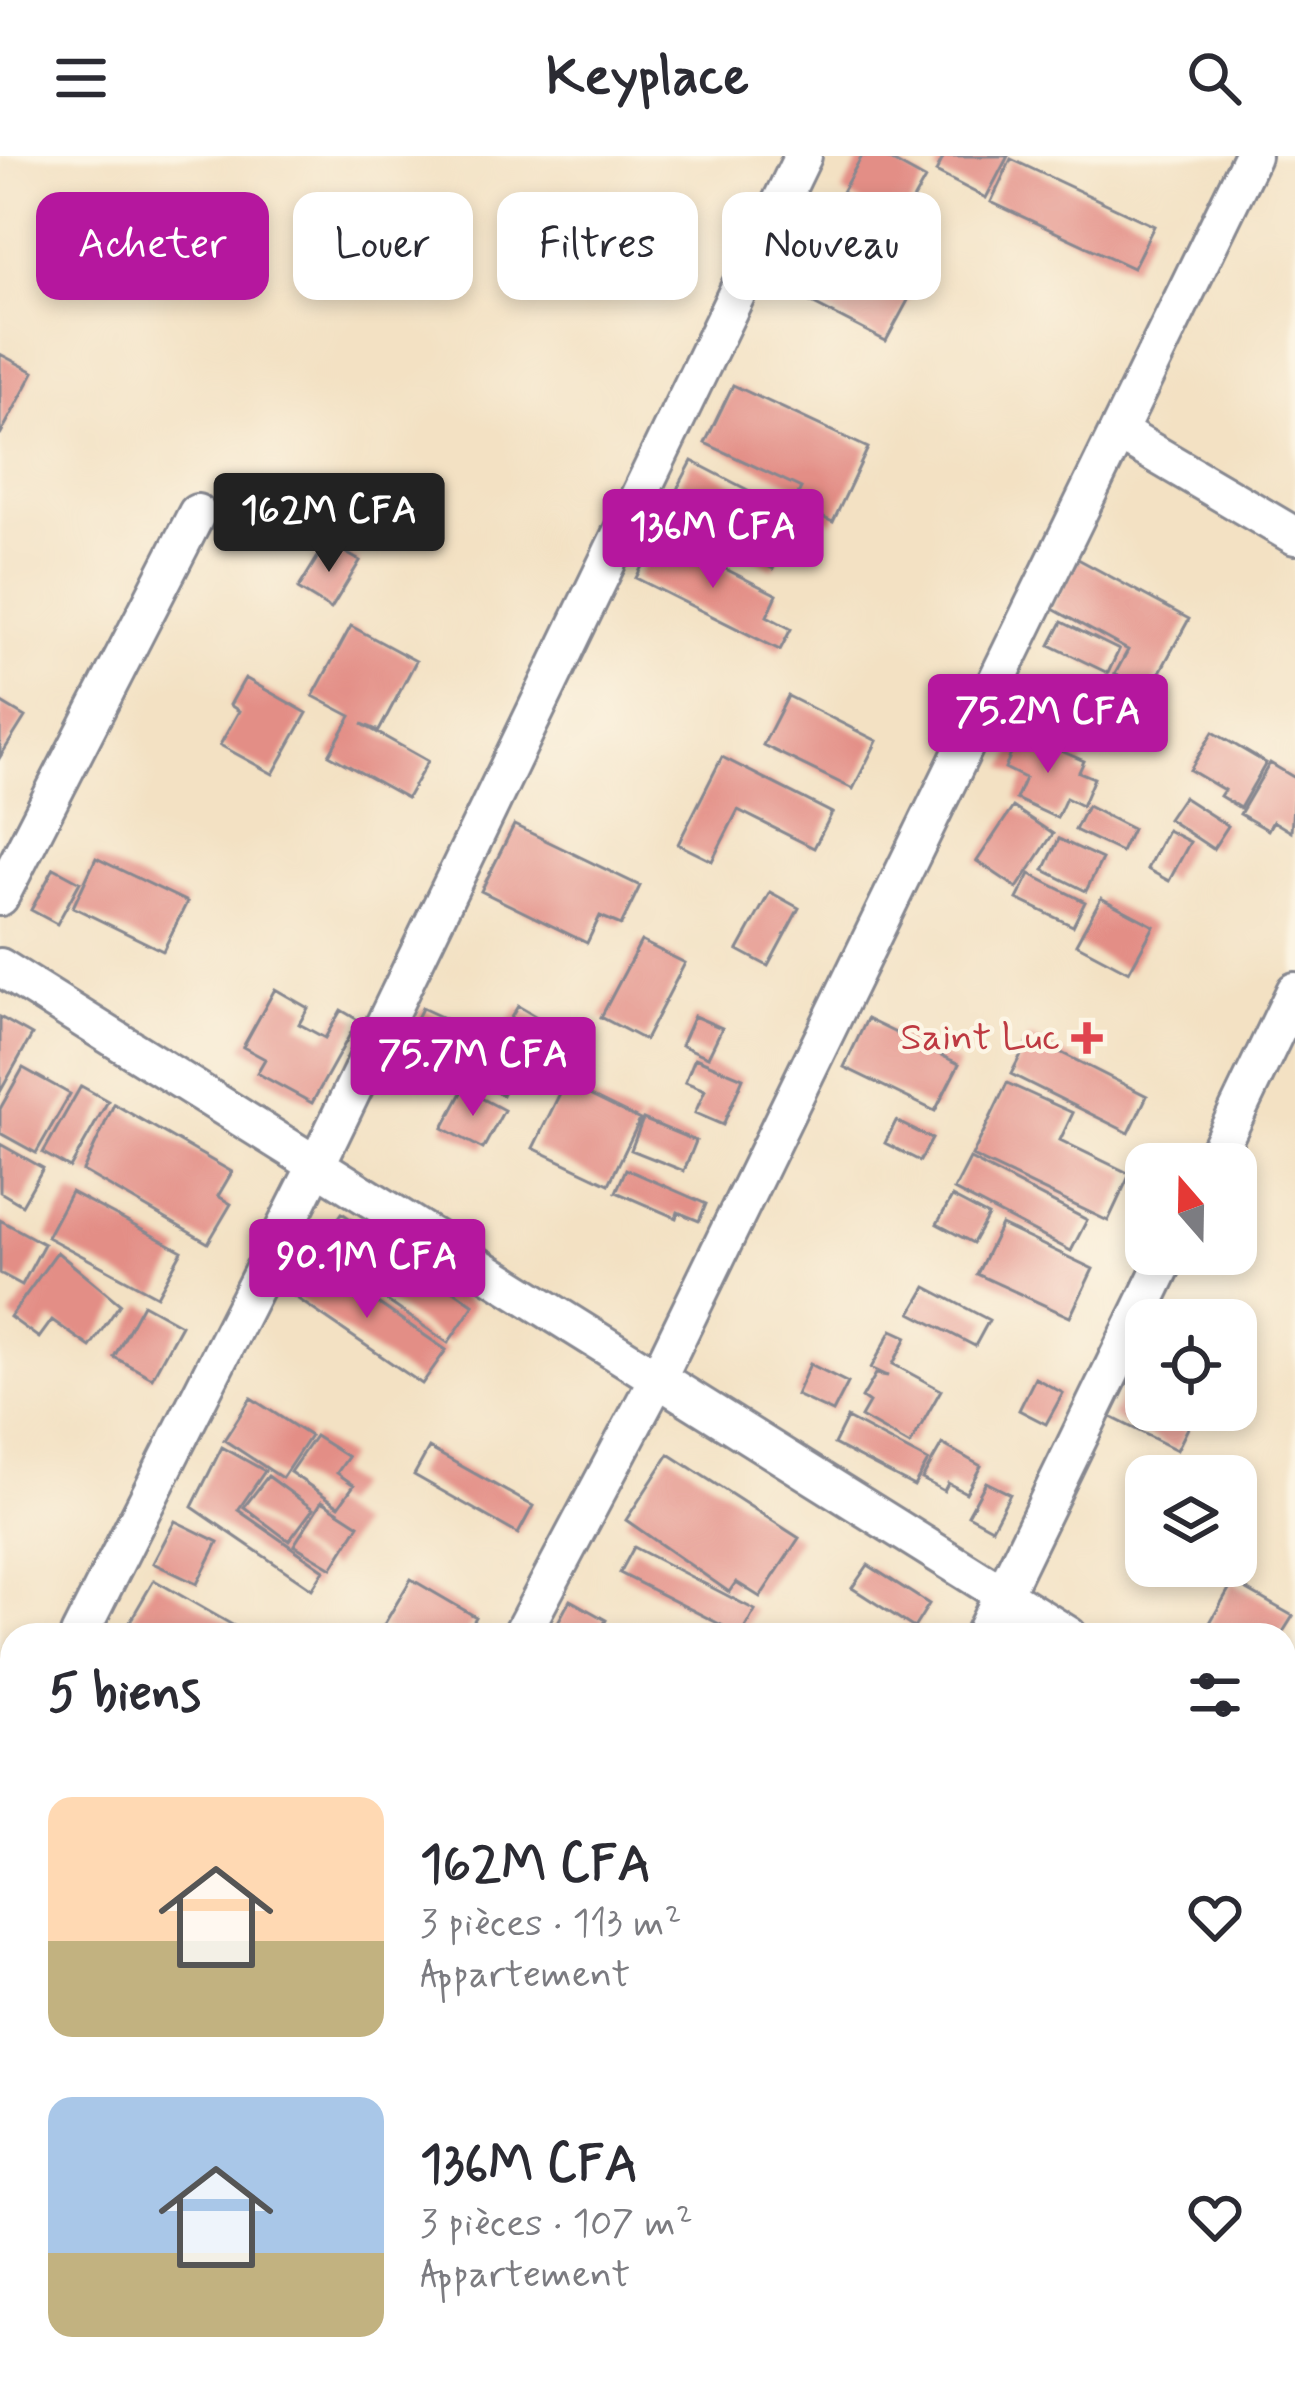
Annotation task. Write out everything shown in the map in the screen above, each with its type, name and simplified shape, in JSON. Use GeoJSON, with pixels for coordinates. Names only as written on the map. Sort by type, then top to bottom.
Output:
{"type":"FeatureCollection","features":[{"type":"Feature","properties":{"kind":"street"},"geometry":{"type":"LineString","coordinates":[[85,1623],[318,1162],[803,156]]}},
{"type":"Feature","properties":{"kind":"street"},"geometry":{"type":"LineString","coordinates":[[527,1623],[656,1381],[1252,156]]}},
{"type":"Feature","properties":{"kind":"street"},"geometry":{"type":"LineString","coordinates":[[1118,432],[1295,536]]}},
{"type":"Feature","properties":{"kind":"street"},"geometry":{"type":"LineString","coordinates":[[0,897],[197,513]]}},
{"type":"Feature","properties":{"kind":"street"},"geometry":{"type":"LineString","coordinates":[[0,967],[1048,1623]]}},
{"type":"Feature","properties":{"kind":"street"},"geometry":{"type":"LineString","coordinates":[[1222,1143],[1295,992]]}},
{"type":"Feature","properties":{"kind":"street"},"geometry":{"type":"LineString","coordinates":[[989,1623],[1158,1275]]}},
{"type":"Feature","properties":{"kind":"building"},"geometry":{"type":"Polygon","coordinates":[[[862,156],[883,156],[925,179],[918,192],[842,192],[862,156]]]}},
{"type":"Feature","properties":{"kind":"building"},"geometry":{"type":"Polygon","coordinates":[[[944,156],[1008,156],[986,198],[936,172],[944,156]]]}},
{"type":"Feature","properties":{"kind":"building"},"geometry":{"type":"Polygon","coordinates":[[[1011,159],[1154,226],[1133,268],[991,202],[1011,159]]]}},
{"type":"Feature","properties":{"kind":"building"},"geometry":{"type":"Polygon","coordinates":[[[806,300],[908,300],[886,341],[806,300]]]}},
{"type":"Feature","properties":{"kind":"building"},"geometry":{"type":"Polygon","coordinates":[[[0,354],[34,372],[0,435],[0,354]]]}},
{"type":"Feature","properties":{"kind":"building"},"geometry":{"type":"Polygon","coordinates":[[[733,385],[868,448],[833,522],[793,504],[801,488],[705,443],[733,385]]]}},
{"type":"Feature","properties":{"kind":"building"},"geometry":{"type":"Polygon","coordinates":[[[692,461],[800,517],[773,569],[665,512],[692,461]]]}},
{"type":"Feature","properties":{"kind":"building"},"geometry":{"type":"Polygon","coordinates":[[[658,535],[777,595],[767,616],[791,629],[780,650],[636,578],[658,535]]]}},
{"type":"Feature","properties":{"kind":"building"},"geometry":{"type":"Polygon","coordinates":[[[327,542],[360,561],[331,609],[298,589],[327,542]]]}},
{"type":"Feature","properties":{"kind":"building"},"geometry":{"type":"Polygon","coordinates":[[[1078,559],[1189,619],[1149,692],[1115,674],[1128,650],[1051,608],[1078,559]]]}},
{"type":"Feature","properties":{"kind":"building"},"geometry":{"type":"Polygon","coordinates":[[[1062,622],[1119,650],[1108,673],[1050,645],[1062,622]]]}},
{"type":"Feature","properties":{"kind":"building"},"geometry":{"type":"Polygon","coordinates":[[[351,626],[416,661],[379,731],[362,724],[428,761],[407,798],[329,755],[351,716],[313,696],[351,626]]]}},
{"type":"Feature","properties":{"kind":"building"},"geometry":{"type":"Polygon","coordinates":[[[245,678],[307,713],[273,774],[220,745],[239,711],[230,705],[245,678]]]}},
{"type":"Feature","properties":{"kind":"building"},"geometry":{"type":"Polygon","coordinates":[[[788,696],[877,741],[853,789],[763,745],[788,696]]]}},
{"type":"Feature","properties":{"kind":"building"},"geometry":{"type":"Polygon","coordinates":[[[0,702],[25,717],[0,757],[0,702]]]}},
{"type":"Feature","properties":{"kind":"building"},"geometry":{"type":"Polygon","coordinates":[[[1213,732],[1266,763],[1240,808],[1220,796],[1224,790],[1190,770],[1213,732]]]}},
{"type":"Feature","properties":{"kind":"building"},"geometry":{"type":"Polygon","coordinates":[[[1020,733],[1084,761],[1079,772],[1094,778],[1082,806],[1066,798],[1057,818],[1016,799],[1025,778],[1005,768],[1020,733]]]}},
{"type":"Feature","properties":{"kind":"building"},"geometry":{"type":"Polygon","coordinates":[[[722,757],[832,813],[814,848],[738,810],[712,861],[678,844],[722,757]]]}},
{"type":"Feature","properties":{"kind":"building"},"geometry":{"type":"Polygon","coordinates":[[[1270,763],[1295,778],[1291,832],[1273,821],[1268,830],[1240,814],[1270,763]]]}},
{"type":"Feature","properties":{"kind":"building"},"geometry":{"type":"Polygon","coordinates":[[[1183,797],[1228,826],[1213,849],[1168,819],[1183,797]]]}},
{"type":"Feature","properties":{"kind":"building"},"geometry":{"type":"Polygon","coordinates":[[[1087,806],[1132,829],[1121,852],[1075,830],[1087,806]]]}},
{"type":"Feature","properties":{"kind":"building"},"geometry":{"type":"Polygon","coordinates":[[[1013,807],[1053,834],[1017,888],[977,861],[1013,807]]]}},
{"type":"Feature","properties":{"kind":"building"},"geometry":{"type":"Polygon","coordinates":[[[514,825],[640,886],[621,925],[600,916],[587,943],[481,891],[514,825]]]}},
{"type":"Feature","properties":{"kind":"building"},"geometry":{"type":"Polygon","coordinates":[[[1167,830],[1190,842],[1169,881],[1147,869],[1167,830]]]}},
{"type":"Feature","properties":{"kind":"building"},"geometry":{"type":"Polygon","coordinates":[[[1059,839],[1102,859],[1086,891],[1044,870],[1059,839]]]}},
{"type":"Feature","properties":{"kind":"building"},"geometry":{"type":"Polygon","coordinates":[[[96,858],[187,902],[163,951],[73,907],[96,858]]]}},
{"type":"Feature","properties":{"kind":"building"},"geometry":{"type":"Polygon","coordinates":[[[54,868],[80,882],[57,924],[31,910],[54,868]]]}},
{"type":"Feature","properties":{"kind":"building"},"geometry":{"type":"Polygon","coordinates":[[[1030,874],[1085,902],[1073,926],[1017,899],[1030,874]]]}},
{"type":"Feature","properties":{"kind":"building"},"geometry":{"type":"Polygon","coordinates":[[[770,892],[799,908],[768,966],[738,950],[770,892]]]}},
{"type":"Feature","properties":{"kind":"building"},"geometry":{"type":"Polygon","coordinates":[[[1101,898],[1154,926],[1129,972],[1076,944],[1101,898]]]}},
{"type":"Feature","properties":{"kind":"building"},"geometry":{"type":"Polygon","coordinates":[[[641,941],[685,963],[645,1040],[601,1017],[641,941]]]}},
{"type":"Feature","properties":{"kind":"building"},"geometry":{"type":"Polygon","coordinates":[[[275,989],[308,1008],[299,1024],[325,1038],[341,1010],[358,1020],[312,1103],[257,1073],[265,1059],[243,1047],[275,989]]]}},
{"type":"Feature","properties":{"kind":"building"},"geometry":{"type":"Polygon","coordinates":[[[518,1006],[552,1026],[535,1055],[501,1034],[518,1006]]]}},
{"type":"Feature","properties":{"kind":"building"},"geometry":{"type":"Polygon","coordinates":[[[422,1008],[489,1039],[471,1078],[403,1047],[422,1008]]]}},
{"type":"Feature","properties":{"kind":"building"},"geometry":{"type":"Polygon","coordinates":[[[694,1016],[722,1028],[708,1057],[681,1045],[694,1016]]]}},
{"type":"Feature","properties":{"kind":"building"},"geometry":{"type":"Polygon","coordinates":[[[0,1017],[32,1035],[0,1092],[0,1017]]]}},
{"type":"Feature","properties":{"kind":"building"},"geometry":{"type":"Polygon","coordinates":[[[867,1019],[959,1064],[935,1111],[844,1067],[867,1019]]]}},
{"type":"Feature","properties":{"kind":"building"},"geometry":{"type":"Polygon","coordinates":[[[1030,1037],[1147,1096],[1129,1133],[1011,1074],[1030,1037]]]}},
{"type":"Feature","properties":{"kind":"building"},"geometry":{"type":"Polygon","coordinates":[[[493,1041],[522,1054],[502,1095],[475,1082],[493,1041]]]}},
{"type":"Feature","properties":{"kind":"building"},"geometry":{"type":"Polygon","coordinates":[[[695,1058],[743,1078],[723,1125],[695,1113],[705,1090],[685,1082],[695,1058]]]}},
{"type":"Feature","properties":{"kind":"building"},"geometry":{"type":"Polygon","coordinates":[[[23,1068],[70,1094],[36,1153],[0,1133],[0,1109],[23,1068]]]}},
{"type":"Feature","properties":{"kind":"building"},"geometry":{"type":"Polygon","coordinates":[[[565,1083],[640,1120],[609,1184],[533,1148],[565,1083]]]}},
{"type":"Feature","properties":{"kind":"building"},"geometry":{"type":"Polygon","coordinates":[[[1007,1083],[1073,1113],[1060,1140],[1125,1172],[1125,1185],[1108,1221],[972,1156],[1007,1083]]]}},
{"type":"Feature","properties":{"kind":"building"},"geometry":{"type":"Polygon","coordinates":[[[81,1086],[108,1101],[70,1168],[43,1153],[81,1086]]]}},
{"type":"Feature","properties":{"kind":"building"},"geometry":{"type":"Polygon","coordinates":[[[464,1089],[504,1110],[483,1149],[443,1128],[464,1089]]]}},
{"type":"Feature","properties":{"kind":"building"},"geometry":{"type":"Polygon","coordinates":[[[114,1104],[232,1172],[218,1196],[231,1204],[208,1243],[83,1171],[114,1104]]]}},
{"type":"Feature","properties":{"kind":"building"},"geometry":{"type":"Polygon","coordinates":[[[643,1119],[696,1141],[684,1171],[631,1150],[643,1119]]]}},
{"type":"Feature","properties":{"kind":"building"},"geometry":{"type":"Polygon","coordinates":[[[896,1121],[932,1139],[920,1161],[885,1143],[896,1121]]]}},
{"type":"Feature","properties":{"kind":"building"},"geometry":{"type":"Polygon","coordinates":[[[0,1144],[43,1168],[22,1205],[0,1192],[0,1144]]]}},
{"type":"Feature","properties":{"kind":"building"},"geometry":{"type":"Polygon","coordinates":[[[970,1159],[1087,1220],[1071,1251],[954,1190],[970,1159]]]}},
{"type":"Feature","properties":{"kind":"building"},"geometry":{"type":"Polygon","coordinates":[[[626,1169],[706,1204],[699,1221],[678,1212],[676,1218],[616,1192],[626,1169]]]}},
{"type":"Feature","properties":{"kind":"building"},"geometry":{"type":"Polygon","coordinates":[[[71,1192],[182,1251],[157,1296],[47,1237],[71,1192]]]}},
{"type":"Feature","properties":{"kind":"building"},"geometry":{"type":"Polygon","coordinates":[[[952,1197],[988,1216],[973,1243],[937,1224],[952,1197]]]}},
{"type":"Feature","properties":{"kind":"building"},"geometry":{"type":"Polygon","coordinates":[[[342,1213],[474,1305],[448,1343],[315,1251],[342,1213]]]}},
{"type":"Feature","properties":{"kind":"building"},"geometry":{"type":"Polygon","coordinates":[[[0,1220],[44,1244],[22,1285],[0,1273],[0,1220]]]}},
{"type":"Feature","properties":{"kind":"building"},"geometry":{"type":"Polygon","coordinates":[[[1001,1225],[1093,1269],[1070,1317],[977,1274],[1001,1225]]]}},
{"type":"Feature","properties":{"kind":"building"},"geometry":{"type":"Polygon","coordinates":[[[57,1252],[120,1304],[90,1347],[52,1320],[39,1338],[10,1317],[57,1252]]]}},
{"type":"Feature","properties":{"kind":"building"},"geometry":{"type":"Polygon","coordinates":[[[312,1258],[446,1350],[422,1384],[288,1292],[312,1258]]]}},
{"type":"Feature","properties":{"kind":"building"},"geometry":{"type":"Polygon","coordinates":[[[926,1287],[989,1320],[975,1346],[911,1313],[926,1287]]]}},
{"type":"Feature","properties":{"kind":"building"},"geometry":{"type":"Polygon","coordinates":[[[143,1304],[181,1325],[152,1378],[114,1357],[143,1304]]]}},
{"type":"Feature","properties":{"kind":"building"},"geometry":{"type":"Polygon","coordinates":[[[892,1330],[907,1337],[893,1364],[941,1390],[910,1445],[861,1417],[869,1403],[862,1398],[876,1374],[888,1376],[871,1368],[892,1330]]]}},
{"type":"Feature","properties":{"kind":"building"},"geometry":{"type":"Polygon","coordinates":[[[810,1364],[848,1383],[833,1412],[796,1395],[810,1364]]]}},
{"type":"Feature","properties":{"kind":"building"},"geometry":{"type":"Polygon","coordinates":[[[1035,1378],[1063,1393],[1046,1424],[1019,1410],[1035,1378]]]}},
{"type":"Feature","properties":{"kind":"building"},"geometry":{"type":"Polygon","coordinates":[[[1125,1388],[1125,1424],[1111,1417],[1125,1388]]]}},
{"type":"Feature","properties":{"kind":"building"},"geometry":{"type":"Polygon","coordinates":[[[251,1398],[310,1436],[282,1478],[224,1440],[251,1398]]]}},
{"type":"Feature","properties":{"kind":"building"},"geometry":{"type":"Polygon","coordinates":[[[847,1418],[928,1461],[914,1486],[834,1444],[847,1418]]]}},
{"type":"Feature","properties":{"kind":"building"},"geometry":{"type":"Polygon","coordinates":[[[1139,1431],[1186,1431],[1177,1450],[1139,1431]]]}},
{"type":"Feature","properties":{"kind":"building"},"geometry":{"type":"Polygon","coordinates":[[[315,1436],[348,1457],[337,1473],[354,1485],[339,1506],[290,1472],[315,1436]]]}},
{"type":"Feature","properties":{"kind":"building"},"geometry":{"type":"Polygon","coordinates":[[[942,1444],[981,1466],[966,1493],[948,1483],[944,1491],[922,1479],[942,1444]]]}},
{"type":"Feature","properties":{"kind":"building"},"geometry":{"type":"Polygon","coordinates":[[[222,1447],[265,1471],[238,1510],[324,1570],[312,1589],[192,1507],[222,1447]]]}},
{"type":"Feature","properties":{"kind":"building"},"geometry":{"type":"Polygon","coordinates":[[[429,1448],[533,1506],[518,1534],[414,1475],[429,1448]]]}},
{"type":"Feature","properties":{"kind":"building"},"geometry":{"type":"Polygon","coordinates":[[[669,1454],[799,1538],[760,1597],[736,1582],[729,1592],[626,1520],[669,1454]]]}},
{"type":"Feature","properties":{"kind":"building"},"geometry":{"type":"Polygon","coordinates":[[[268,1476],[313,1509],[289,1541],[244,1507],[268,1476]]]}},
{"type":"Feature","properties":{"kind":"building"},"geometry":{"type":"Polygon","coordinates":[[[986,1482],[1010,1494],[992,1528],[968,1515],[986,1482]]]}},
{"type":"Feature","properties":{"kind":"building"},"geometry":{"type":"Polygon","coordinates":[[[322,1501],[359,1525],[332,1568],[294,1545],[322,1501]]]}},
{"type":"Feature","properties":{"kind":"building"},"geometry":{"type":"Polygon","coordinates":[[[175,1521],[218,1542],[197,1584],[153,1563],[175,1521]]]}},
{"type":"Feature","properties":{"kind":"building"},"geometry":{"type":"Polygon","coordinates":[[[634,1547],[755,1610],[748,1623],[718,1623],[620,1573],[634,1547]]]}},
{"type":"Feature","properties":{"kind":"building"},"geometry":{"type":"Polygon","coordinates":[[[868,1565],[929,1604],[917,1623],[906,1623],[852,1588],[868,1565]]]}},
{"type":"Feature","properties":{"kind":"building"},"geometry":{"type":"Polygon","coordinates":[[[411,1579],[476,1617],[472,1623],[385,1623],[411,1579]]]}},
{"type":"Feature","properties":{"kind":"building"},"geometry":{"type":"Polygon","coordinates":[[[154,1580],[229,1623],[129,1623],[154,1580]]]}},
{"type":"Feature","properties":{"kind":"building"},"geometry":{"type":"Polygon","coordinates":[[[1230,1587],[1242,1587],[1293,1616],[1289,1623],[1210,1623],[1230,1587]]]}},
{"type":"Feature","properties":{"kind":"building"},"geometry":{"type":"Polygon","coordinates":[[[570,1600],[606,1620],[604,1623],[558,1623],[570,1600]]]}},
{"type":"Feature","properties":{"kind":"place","name":"Saint Luc"},"geometry":{"type":"Point","coordinates":[1087,1038]}}]}
